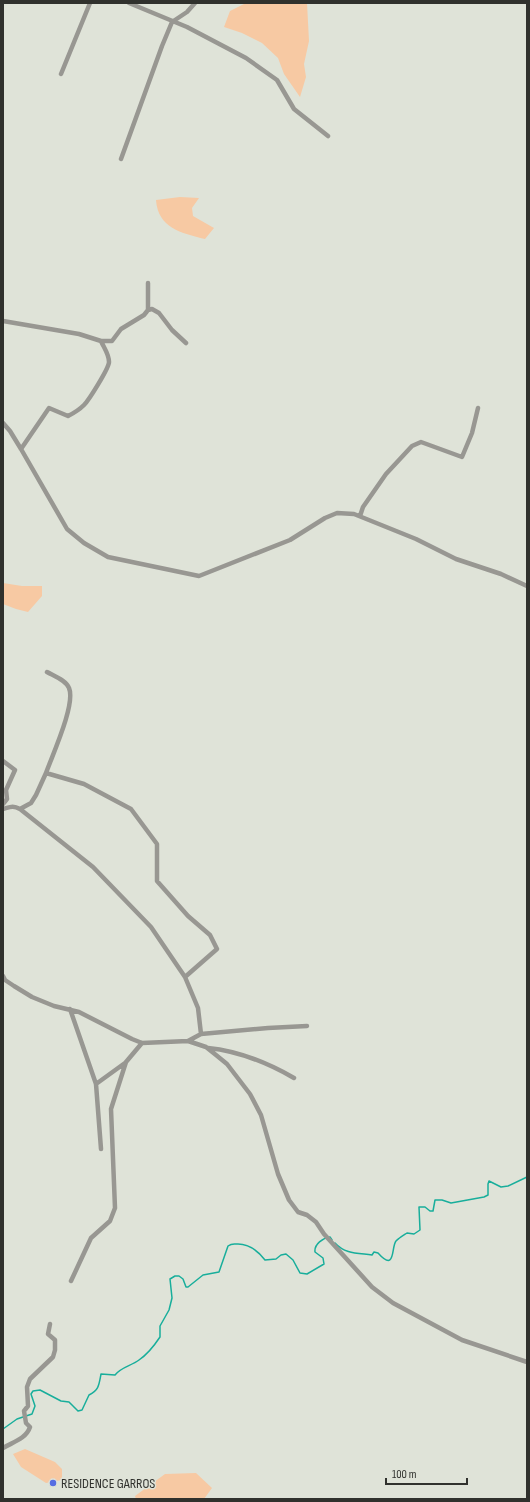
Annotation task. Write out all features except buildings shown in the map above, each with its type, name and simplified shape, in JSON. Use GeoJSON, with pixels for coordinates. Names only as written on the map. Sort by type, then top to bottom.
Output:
{"type":"FeatureCollection","features":[{"type":"Feature","properties":{"kind":"street"},"geometry":{"type":"LineString","coordinates":[[61,74],[90,3]]}},
{"type":"Feature","properties":{"kind":"street"},"geometry":{"type":"LineString","coordinates":[[129,3],[187,27],[246,58],[278,80],[294,109],[328,136]]}},
{"type":"Feature","properties":{"kind":"street"},"geometry":{"type":"LineString","coordinates":[[121,159],[172,22],[187,12],[195,3]]}},
{"type":"Feature","properties":{"kind":"street"},"geometry":{"type":"LineString","coordinates":[[3,321],[79,334],[100,342],[112,341],[121,329],[144,315],[148,310],[148,283]]}},
{"type":"Feature","properties":{"kind":"street"},"geometry":{"type":"LineString","coordinates":[[148,310],[152,309],[159,313],[172,330],[186,343]]}},
{"type":"Feature","properties":{"kind":"street"},"geometry":{"type":"LineString","coordinates":[[21,450],[49,408],[68,416],[85,404],[99,384],[110,363],[108,354],[100,342]]}},
{"type":"Feature","properties":{"kind":"street"},"geometry":{"type":"LineString","coordinates":[[360,516],[363,507],[386,474],[412,446],[421,442],[462,457],[472,433],[478,408]]}},
{"type":"Feature","properties":{"kind":"street"},"geometry":{"type":"LineString","coordinates":[[3,423],[10,431],[67,529],[84,543],[108,557],[199,576],[290,540],[325,518],[337,513],[360,516],[416,539],[456,559],[501,574],[527,586]]}},
{"type":"Feature","properties":{"kind":"street"},"geometry":{"type":"LineString","coordinates":[[20,809],[31,803],[36,795],[66,720],[71,697],[69,688],[64,682],[47,672]]}},
{"type":"Feature","properties":{"kind":"street"},"geometry":{"type":"LineString","coordinates":[[3,761],[15,770],[6,790],[6,799],[3,804]]}},
{"type":"Feature","properties":{"kind":"street"},"geometry":{"type":"LineString","coordinates":[[46,773],[84,784],[131,809],[157,844],[157,881],[188,916],[210,935],[217,948],[185,977]]}},
{"type":"Feature","properties":{"kind":"street"},"geometry":{"type":"LineString","coordinates":[[3,809],[11,806],[15,806],[20,809],[94,867],[110,882],[151,927],[185,977],[198,1008],[201,1034]]}},
{"type":"Feature","properties":{"kind":"street"},"geometry":{"type":"LineString","coordinates":[[3,976],[5,980],[32,997],[54,1006],[79,1012],[142,1043],[188,1041],[206,1048],[227,1064],[250,1094],[261,1115],[278,1174],[289,1200],[298,1212],[307,1215],[316,1222],[324,1234],[372,1287],[393,1303],[462,1340],[527,1362]]}},
{"type":"Feature","properties":{"kind":"street"},"geometry":{"type":"LineString","coordinates":[[70,1009],[96,1084],[101,1149]]}},
{"type":"Feature","properties":{"kind":"street"},"geometry":{"type":"LineString","coordinates":[[188,1041],[201,1034],[307,1026]]}},
{"type":"Feature","properties":{"kind":"street"},"geometry":{"type":"LineString","coordinates":[[96,1084],[126,1062],[142,1043]]}},
{"type":"Feature","properties":{"kind":"street"},"geometry":{"type":"LineString","coordinates":[[206,1048],[218,1049],[247,1056],[280,1070],[294,1078]]}},
{"type":"Feature","properties":{"kind":"street"},"geometry":{"type":"LineString","coordinates":[[71,1281],[91,1238],[110,1221],[115,1208],[111,1109],[126,1062]]}},
{"type":"Feature","properties":{"kind":"street"},"geometry":{"type":"LineString","coordinates":[[3,1448],[28,1433],[30,1427],[26,1423],[24,1411],[28,1406],[27,1386],[30,1379],[53,1357],[55,1340],[48,1334],[50,1324]]}},
{"type":"Feature","properties":{"kind":"shaded area"},"geometry":{"type":"Polygon","coordinates":[[[246,3],[307,3],[309,41],[304,64],[306,77],[300,97],[284,74],[278,58],[262,43],[242,33],[224,27],[230,11],[246,3]]]}},
{"type":"Feature","properties":{"kind":"shaded area"},"geometry":{"type":"Polygon","coordinates":[[[180,197],[199,198],[192,208],[193,216],[214,228],[205,239],[172,228],[161,217],[156,200],[180,197]]]}},
{"type":"Feature","properties":{"kind":"shaded area"},"geometry":{"type":"Polygon","coordinates":[[[3,583],[22,586],[42,586],[42,596],[28,612],[16,609],[3,604],[3,583]]]}},
{"type":"Feature","properties":{"kind":"shaded area"},"geometry":{"type":"Polygon","coordinates":[[[25,1449],[55,1462],[62,1469],[62,1480],[46,1483],[21,1467],[13,1454],[25,1449]]]}},
{"type":"Feature","properties":{"kind":"shaded area"},"geometry":{"type":"Polygon","coordinates":[[[196,1473],[212,1488],[204,1499],[136,1499],[135,1496],[165,1474],[196,1473]]]}},
{"type":"Feature","properties":{"kind":"waterway"},"geometry":{"type":"LineString","coordinates":[[335,1243],[347,1251],[372,1255],[374,1252],[390,1260],[396,1241],[407,1233],[414,1234],[420,1230],[419,1207],[425,1207],[430,1211],[433,1211],[435,1200],[442,1200],[451,1203],[484,1197],[488,1195],[489,1181],[501,1187],[508,1186],[527,1177]]}},
{"type":"Feature","properties":{"kind":"waterway"},"geometry":{"type":"LineString","coordinates":[[3,1429],[17,1419],[32,1414],[35,1406],[31,1394],[33,1391],[40,1390],[61,1401],[69,1402],[78,1411],[82,1410],[89,1395],[98,1387],[101,1374],[115,1375],[120,1370],[136,1362],[145,1355],[160,1337],[160,1326],[169,1310],[172,1298],[170,1279],[175,1276],[179,1276],[183,1279],[186,1287],[188,1287],[203,1275],[219,1272],[228,1246],[231,1244],[246,1245],[257,1251],[265,1260],[276,1259],[281,1255],[286,1254],[293,1260],[300,1273],[307,1274],[324,1264],[323,1258],[315,1252],[317,1244],[330,1237],[332,1240]]}},
{"type":"Feature","properties":{"kind":"place","name":"RESIDENCE GARROS"},"geometry":{"type":"Point","coordinates":[53,1483]}}]}
